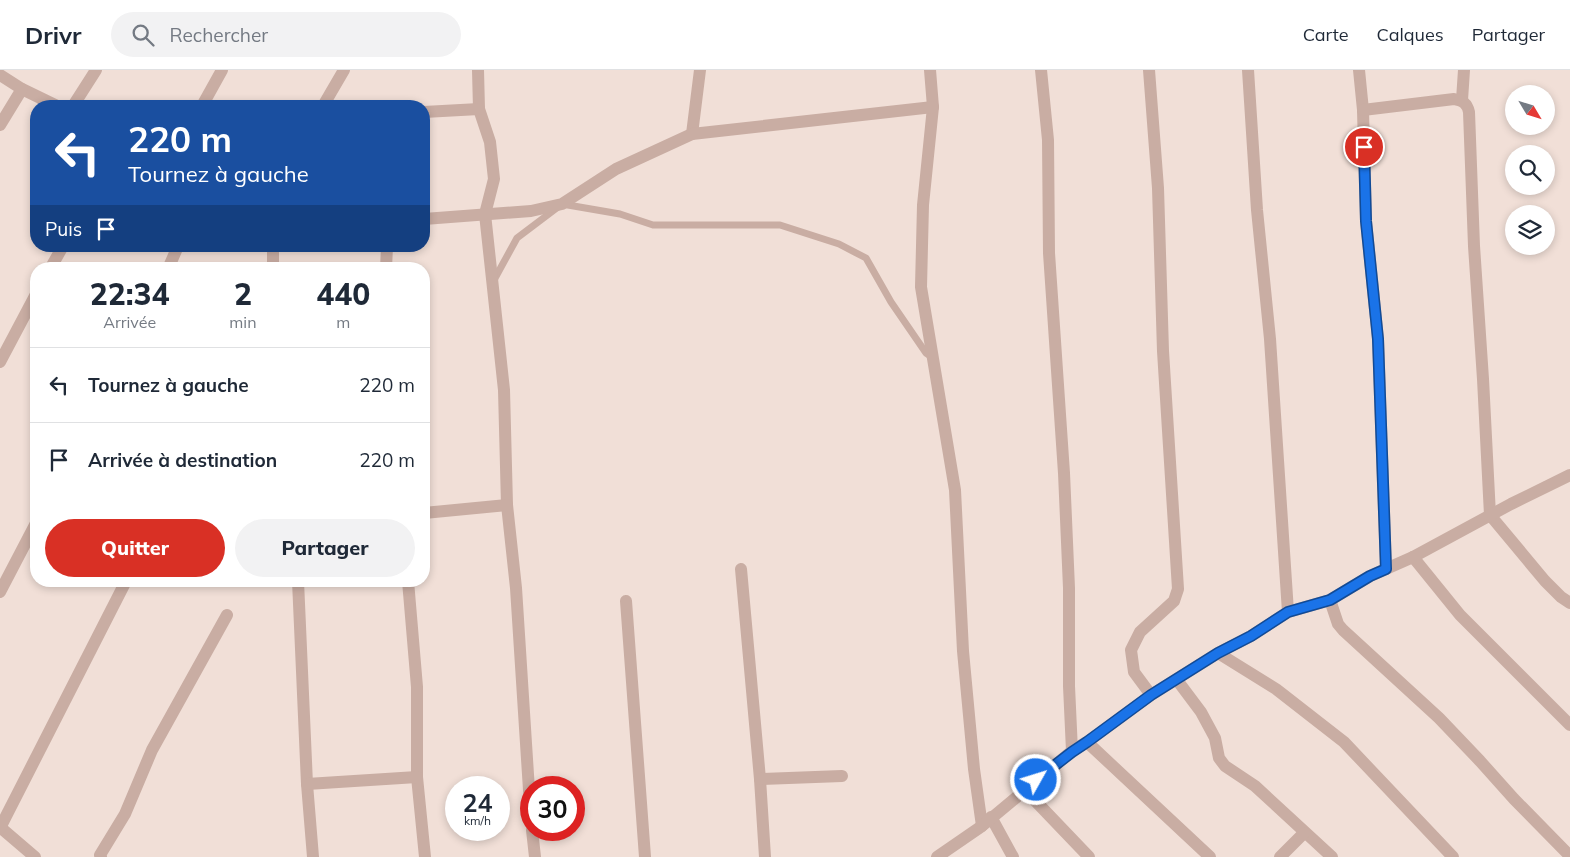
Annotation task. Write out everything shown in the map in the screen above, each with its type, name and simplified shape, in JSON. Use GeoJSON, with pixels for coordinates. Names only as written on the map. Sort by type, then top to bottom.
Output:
{"type":"FeatureCollection","features":[{"type":"Feature","properties":{"kind":"street"},"geometry":{"type":"LineString","coordinates":[[77,100],[96,70]]}},
{"type":"Feature","properties":{"kind":"street"},"geometry":{"type":"LineString","coordinates":[[205,100],[222,70]]}},
{"type":"Feature","properties":{"kind":"street"},"geometry":{"type":"LineString","coordinates":[[326,100],[344,70]]}},
{"type":"Feature","properties":{"kind":"street"},"geometry":{"type":"LineString","coordinates":[[478,70],[479,109],[490,142],[494,179],[485,214],[504,390],[507,505],[517,597],[528,776]]}},
{"type":"Feature","properties":{"kind":"street"},"geometry":{"type":"LineString","coordinates":[[692,134],[700,70]]}},
{"type":"Feature","properties":{"kind":"street"},"geometry":{"type":"LineString","coordinates":[[930,70],[933,107],[923,205],[921,286],[956,490],[963,651],[974,769],[986,822],[1012,857]]}},
{"type":"Feature","properties":{"kind":"street"},"geometry":{"type":"LineString","coordinates":[[1041,70],[1048,140],[1049,253],[1069,578],[1069,686],[1072,752]]}},
{"type":"Feature","properties":{"kind":"street"},"geometry":{"type":"LineString","coordinates":[[1149,70],[1158,188],[1163,351],[1178,589],[1174,601],[1140,632],[1131,650],[1134,672],[1151,695]]}},
{"type":"Feature","properties":{"kind":"street"},"geometry":{"type":"LineString","coordinates":[[1248,70],[1257,210],[1270,339],[1288,612]]}},
{"type":"Feature","properties":{"kind":"street"},"geometry":{"type":"LineString","coordinates":[[1359,70],[1364,110],[1366,221],[1378,339],[1386,569]]}},
{"type":"Feature","properties":{"kind":"street"},"geometry":{"type":"LineString","coordinates":[[1462,100],[1464,70]]}},
{"type":"Feature","properties":{"kind":"street"},"geometry":{"type":"LineString","coordinates":[[0,75],[45,100]]}},
{"type":"Feature","properties":{"kind":"street"},"geometry":{"type":"LineString","coordinates":[[0,126],[22,89]]}},
{"type":"Feature","properties":{"kind":"street"},"geometry":{"type":"LineString","coordinates":[[1364,110],[1454,100],[1462,100],[1467,105],[1469,112],[1474,246],[1490,515],[1545,581],[1570,603]]}},
{"type":"Feature","properties":{"kind":"street"},"geometry":{"type":"LineString","coordinates":[[430,219],[531,211],[562,204],[616,169],[692,134],[933,107]]}},
{"type":"Feature","properties":{"kind":"street"},"geometry":{"type":"LineString","coordinates":[[430,112],[479,109]]}},
{"type":"Feature","properties":{"kind":"street"},"geometry":{"type":"LineString","coordinates":[[0,362],[30,305]]}},
{"type":"Feature","properties":{"kind":"street"},"geometry":{"type":"LineString","coordinates":[[937,857],[986,822],[1024,789],[1072,752],[1151,695],[1218,653],[1251,636],[1288,612],[1330,600],[1370,576],[1413,557],[1490,515],[1568,478]]}},
{"type":"Feature","properties":{"kind":"street"},"geometry":{"type":"LineString","coordinates":[[430,512],[507,505]]}},
{"type":"Feature","properties":{"kind":"street"},"geometry":{"type":"LineString","coordinates":[[0,592],[30,534]]}},
{"type":"Feature","properties":{"kind":"street"},"geometry":{"type":"LineString","coordinates":[[1413,557],[1460,614],[1570,725]]}},
{"type":"Feature","properties":{"kind":"street"},"geometry":{"type":"LineString","coordinates":[[740,569],[760,779],[765,857]]}},
{"type":"Feature","properties":{"kind":"street"},"geometry":{"type":"LineString","coordinates":[[35,857],[0,827],[123,587]]}},
{"type":"Feature","properties":{"kind":"street"},"geometry":{"type":"LineString","coordinates":[[298,587],[312,857]]}},
{"type":"Feature","properties":{"kind":"street"},"geometry":{"type":"LineString","coordinates":[[409,587],[417,686],[418,777],[425,857]]}},
{"type":"Feature","properties":{"kind":"street"},"geometry":{"type":"LineString","coordinates":[[1330,600],[1338,624],[1343,630],[1439,718],[1570,856]]}},
{"type":"Feature","properties":{"kind":"street"},"geometry":{"type":"LineString","coordinates":[[626,602],[645,857]]}},
{"type":"Feature","properties":{"kind":"street"},"geometry":{"type":"LineString","coordinates":[[101,857],[100,855],[125,814],[152,750],[228,615]]}},
{"type":"Feature","properties":{"kind":"street"},"geometry":{"type":"LineString","coordinates":[[1218,653],[1276,689],[1344,742],[1453,857]]}},
{"type":"Feature","properties":{"kind":"street"},"geometry":{"type":"LineString","coordinates":[[1177,680],[1202,712],[1214,738],[1219,758],[1225,766],[1255,786],[1332,857]]}},
{"type":"Feature","properties":{"kind":"street"},"geometry":{"type":"LineString","coordinates":[[1087,742],[1210,857]]}},
{"type":"Feature","properties":{"kind":"street"},"geometry":{"type":"LineString","coordinates":[[760,779],[842,776]]}},
{"type":"Feature","properties":{"kind":"street"},"geometry":{"type":"LineString","coordinates":[[307,784],[418,777]]}},
{"type":"Feature","properties":{"kind":"street"},"geometry":{"type":"LineString","coordinates":[[1024,789],[1089,857]]}},
{"type":"Feature","properties":{"kind":"street"},"geometry":{"type":"LineString","coordinates":[[1280,857],[1304,833]]}},
{"type":"Feature","properties":{"kind":"street"},"geometry":{"type":"LineString","coordinates":[[533,841],[535,857]]}},
{"type":"Feature","properties":{"kind":"lane"},"geometry":{"type":"LineString","coordinates":[[492,282],[518,238],[562,204],[620,214],[653,224],[780,225],[838,244],[866,258],[891,302],[926,352],[934,359]]}},
{"type":"Feature","properties":{"kind":"route"},"geometry":{"type":"LineString","coordinates":[[1036,780],[1151,695],[1218,653],[1251,636],[1288,612],[1330,600],[1370,576],[1386,569],[1378,339],[1366,221],[1364,147]]}}]}
